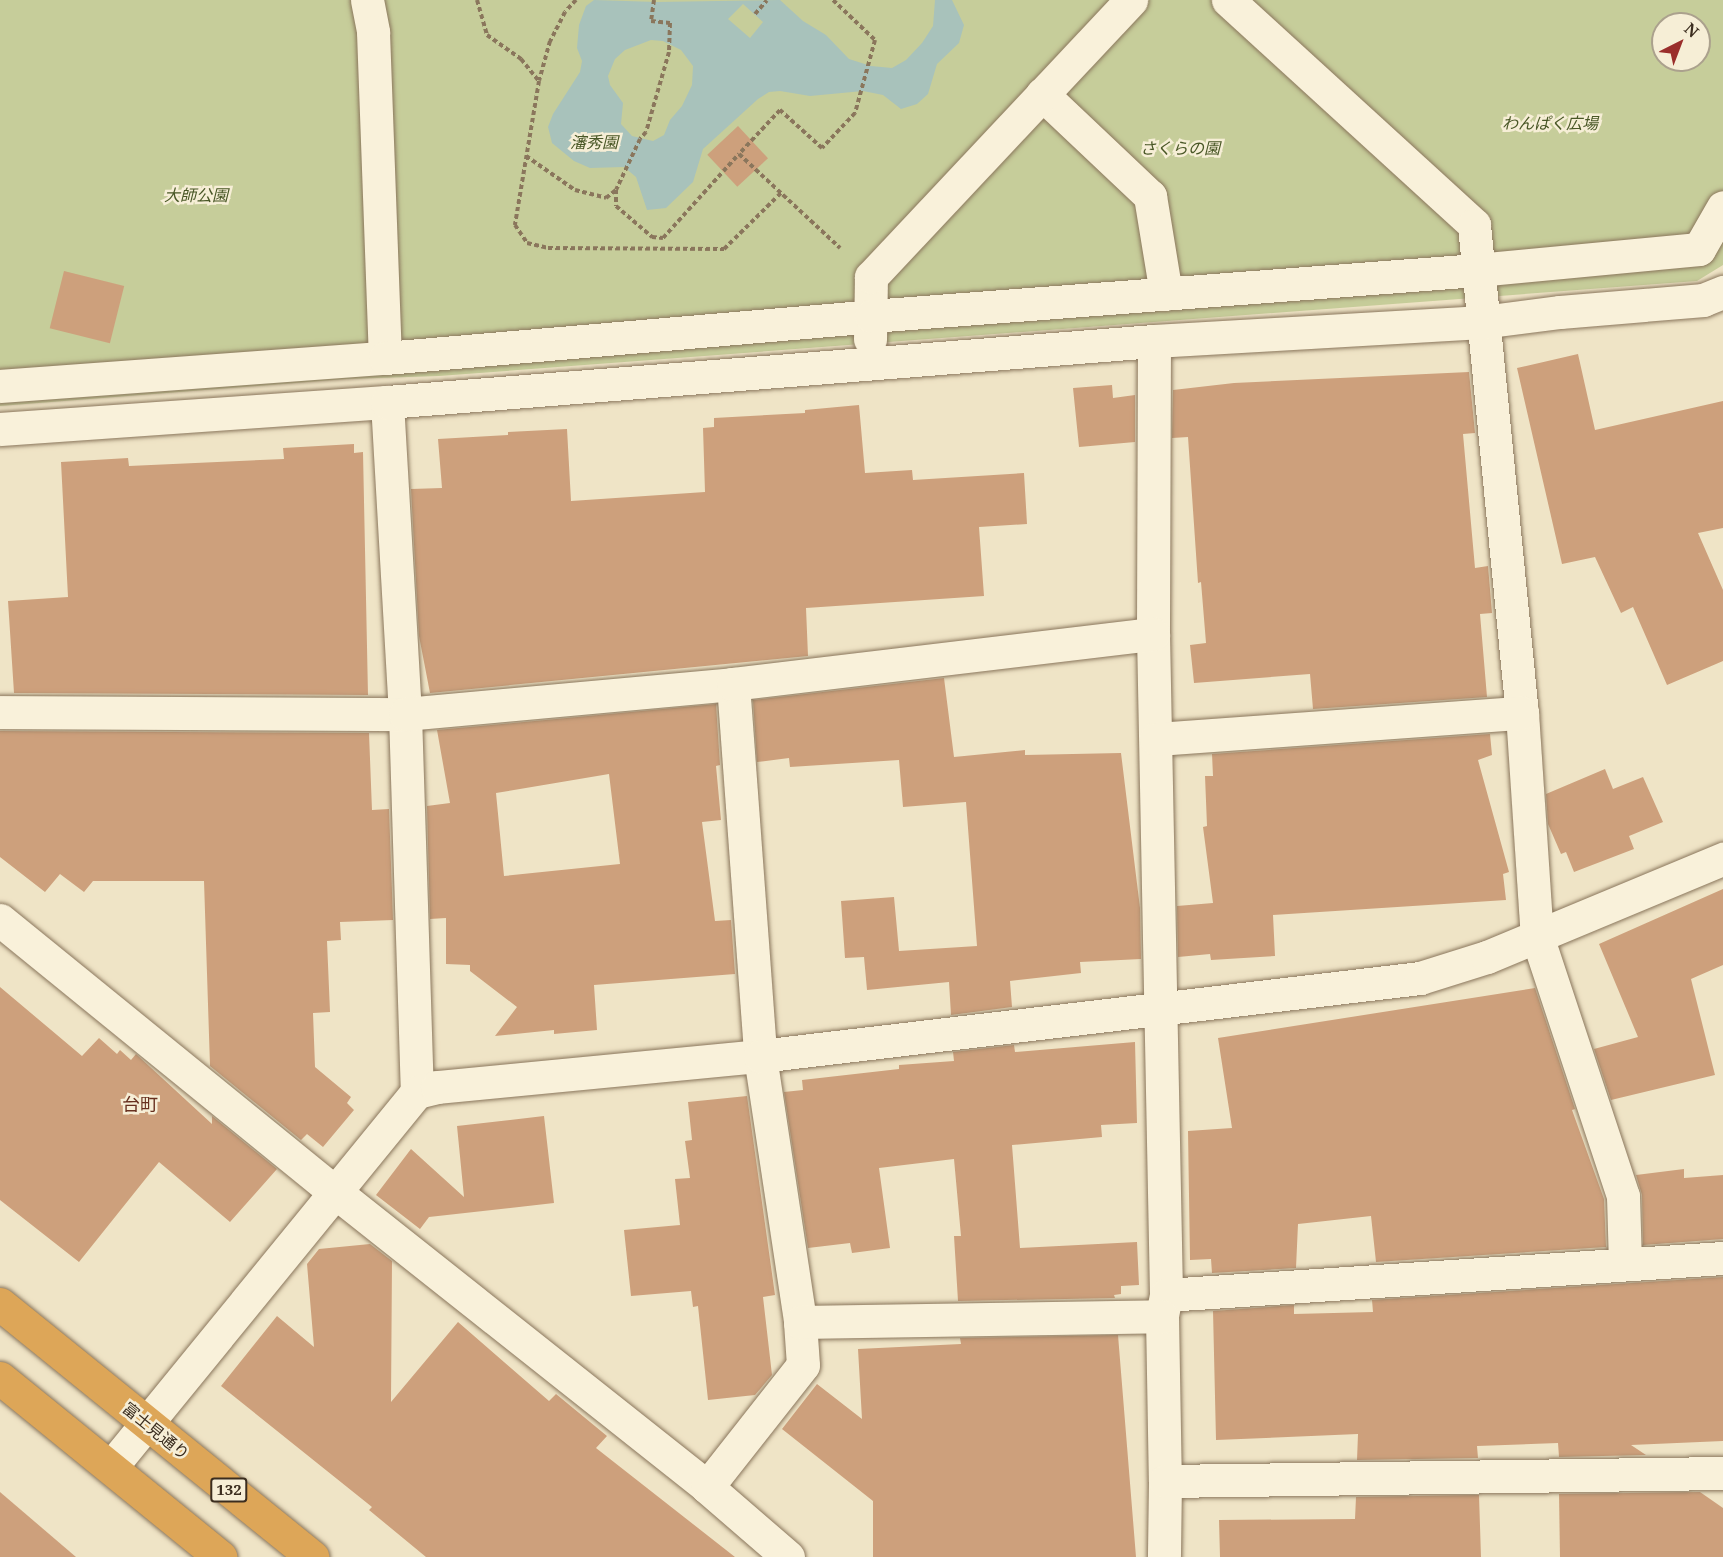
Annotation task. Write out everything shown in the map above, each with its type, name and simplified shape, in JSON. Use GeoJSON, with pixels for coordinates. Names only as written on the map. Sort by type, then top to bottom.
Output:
{"type":"FeatureCollection","features":[{"type":"Feature","properties":{"kind":"highway","name":"富士見通り"},"geometry":{"type":"LineString","coordinates":[[0,1304],[312,1557]]}},
{"type":"Feature","properties":{"kind":"highway"},"geometry":{"type":"LineString","coordinates":[[0,1378],[220,1557]]}},
{"type":"Feature","properties":{"kind":"street"},"geometry":{"type":"LineString","coordinates":[[367,0],[373,32],[385,358]]}},
{"type":"Feature","properties":{"kind":"street"},"geometry":{"type":"LineString","coordinates":[[870,363],[871,277],[1131,0]]}},
{"type":"Feature","properties":{"kind":"street"},"geometry":{"type":"LineString","coordinates":[[1228,0],[1474,225],[1522,713],[1537,936],[1623,1196],[1625,1263]]}},
{"type":"Feature","properties":{"kind":"street"},"geometry":{"type":"LineString","coordinates":[[1042,94],[1150,196],[1166,294]]}},
{"type":"Feature","properties":{"kind":"street"},"geometry":{"type":"LineString","coordinates":[[0,386],[385,358],[870,316],[1477,270],[1699,249],[1723,207]]}},
{"type":"Feature","properties":{"kind":"street"},"geometry":{"type":"LineString","coordinates":[[0,429],[387,402],[1154,340],[1482,321],[1703,300],[1723,292]]}},
{"type":"Feature","properties":{"kind":"street"},"geometry":{"type":"LineString","coordinates":[[1154,340],[1153,634],[1164,1306],[1164,1557]]}},
{"type":"Feature","properties":{"kind":"street"},"geometry":{"type":"LineString","coordinates":[[387,402],[405,714],[417,1092]]}},
{"type":"Feature","properties":{"kind":"street"},"geometry":{"type":"LineString","coordinates":[[0,712],[405,714],[733,684],[1153,634]]}},
{"type":"Feature","properties":{"kind":"street"},"geometry":{"type":"LineString","coordinates":[[707,1487],[803,1365],[800,1322],[760,1056],[733,684]]}},
{"type":"Feature","properties":{"kind":"street"},"geometry":{"type":"LineString","coordinates":[[1156,739],[1522,713]]}},
{"type":"Feature","properties":{"kind":"street"},"geometry":{"type":"LineString","coordinates":[[111,1467],[146,1421],[417,1092],[436,1087],[760,1056],[1420,978],[1487,957],[1723,859]]}},
{"type":"Feature","properties":{"kind":"street"},"geometry":{"type":"LineString","coordinates":[[0,920],[334,1191],[707,1487],[788,1557]]}},
{"type":"Feature","properties":{"kind":"street"},"geometry":{"type":"LineString","coordinates":[[800,1322],[1164,1306],[1625,1263],[1723,1258]]}},
{"type":"Feature","properties":{"kind":"street"},"geometry":{"type":"LineString","coordinates":[[1165,1481],[1723,1473]]}},
{"type":"Feature","properties":{"kind":"path"},"geometry":{"type":"LineString","coordinates":[[477,0],[487,35],[521,59],[539,81]]}},
{"type":"Feature","properties":{"kind":"path"},"geometry":{"type":"LineString","coordinates":[[576,0],[565,12],[550,41],[539,81],[515,225],[527,243],[548,248],[724,249],[781,193]]}},
{"type":"Feature","properties":{"kind":"path"},"geometry":{"type":"LineString","coordinates":[[654,0],[651,21],[670,23],[669,52],[646,132],[640,139],[616,190],[616,206],[652,237],[663,238],[780,110],[822,148],[855,112],[874,40],[833,0]]}},
{"type":"Feature","properties":{"kind":"path"},"geometry":{"type":"LineString","coordinates":[[755,14],[767,0]]}},
{"type":"Feature","properties":{"kind":"path"},"geometry":{"type":"LineString","coordinates":[[740,154],[871,277]]}},
{"type":"Feature","properties":{"kind":"path"},"geometry":{"type":"LineString","coordinates":[[526,156],[576,190],[606,198],[616,190]]}},
{"type":"Feature","properties":{"kind":"green space","name":"大師公園"},"geometry":{"type":"Polygon","coordinates":[[[0,0],[1723,0],[1723,265],[1697,281],[439,376],[346,379],[0,406],[0,0]]]}},
{"type":"Feature","properties":{"kind":"water"},"geometry":{"type":"Polygon","coordinates":[[[594,0],[657,2],[780,0],[803,21],[826,35],[849,59],[871,66],[892,68],[906,60],[922,43],[933,26],[935,0],[952,0],[964,25],[959,43],[937,64],[928,94],[917,104],[901,109],[883,95],[863,91],[810,96],[780,91],[769,92],[758,99],[703,149],[693,182],[666,208],[647,210],[636,177],[624,167],[590,168],[574,161],[552,143],[548,127],[553,114],[580,72],[582,61],[577,48],[579,25],[586,6],[594,0]],[[743,4],[728,19],[750,38],[763,22],[743,4]],[[651,40],[625,50],[615,59],[608,76],[610,85],[623,103],[621,124],[632,136],[653,141],[664,135],[670,120],[682,106],[692,85],[693,66],[681,50],[663,41],[651,40]]]}},
{"type":"Feature","properties":{"kind":"building"},"geometry":{"type":"Polygon","coordinates":[[[738,126],[768,158],[737,187],[707,155],[738,126]]]}},
{"type":"Feature","properties":{"kind":"building"},"geometry":{"type":"Polygon","coordinates":[[[64,271],[124,286],[110,343],[50,328],[64,271]]]}},
{"type":"Feature","properties":{"kind":"building"},"geometry":{"type":"Polygon","coordinates":[[[1578,354],[1595,430],[1723,401],[1723,528],[1698,533],[1723,590],[1723,661],[1667,685],[1633,607],[1621,613],[1595,557],[1562,564],[1517,368],[1578,354]]]}},
{"type":"Feature","properties":{"kind":"building"},"geometry":{"type":"Polygon","coordinates":[[[1469,372],[1475,433],[1463,434],[1475,568],[1488,566],[1492,613],[1480,614],[1487,697],[1313,709],[1310,674],[1194,683],[1190,645],[1206,643],[1201,582],[1198,583],[1188,437],[1172,438],[1173,390],[1234,383],[1469,372]]]}},
{"type":"Feature","properties":{"kind":"building"},"geometry":{"type":"Polygon","coordinates":[[[1112,385],[1113,398],[1135,395],[1135,442],[1079,447],[1073,388],[1112,385]]]}},
{"type":"Feature","properties":{"kind":"building"},"geometry":{"type":"Polygon","coordinates":[[[859,405],[865,473],[912,470],[913,480],[1024,473],[1027,524],[979,527],[984,596],[806,608],[808,656],[430,693],[419,636],[411,489],[442,488],[438,439],[567,429],[571,501],[705,492],[703,428],[714,427],[714,418],[805,413],[805,410],[859,405]]]}},
{"type":"Feature","properties":{"kind":"building"},"geometry":{"type":"Polygon","coordinates":[[[354,444],[354,453],[363,452],[368,695],[14,693],[8,601],[68,597],[61,462],[128,458],[129,466],[284,459],[283,448],[354,444]]]}},
{"type":"Feature","properties":{"kind":"building"},"geometry":{"type":"Polygon","coordinates":[[[944,678],[954,757],[1025,750],[1025,755],[1121,753],[1140,908],[1141,959],[1080,962],[1081,973],[1010,981],[1012,1007],[951,1015],[949,982],[867,990],[864,957],[845,958],[841,901],[894,897],[899,951],[977,946],[966,802],[903,807],[899,760],[790,767],[789,758],[757,762],[753,700],[944,678]]]}},
{"type":"Feature","properties":{"kind":"building"},"geometry":{"type":"Polygon","coordinates":[[[716,704],[720,765],[716,766],[721,820],[702,822],[715,921],[731,920],[735,974],[594,985],[597,1030],[554,1034],[554,1030],[495,1036],[517,1007],[470,971],[470,965],[446,964],[446,918],[430,919],[427,806],[450,803],[437,730],[716,704]],[[609,774],[496,793],[504,876],[620,864],[609,774]]]}},
{"type":"Feature","properties":{"kind":"building"},"geometry":{"type":"Polygon","coordinates":[[[0,731],[369,733],[372,810],[389,809],[393,920],[340,922],[341,940],[327,941],[330,1012],[313,1013],[315,1067],[351,1097],[347,1103],[354,1110],[323,1147],[307,1134],[301,1140],[210,1066],[204,881],[93,881],[84,892],[60,874],[45,892],[0,857],[0,731]]]}},
{"type":"Feature","properties":{"kind":"building"},"geometry":{"type":"Polygon","coordinates":[[[1490,734],[1492,755],[1478,760],[1509,872],[1503,874],[1506,900],[1273,915],[1275,956],[1211,960],[1210,954],[1178,957],[1177,906],[1213,903],[1203,827],[1207,826],[1205,776],[1213,776],[1212,754],[1490,734]]]}},
{"type":"Feature","properties":{"kind":"building"},"geometry":{"type":"Polygon","coordinates":[[[1605,769],[1613,789],[1643,777],[1663,822],[1629,836],[1634,849],[1574,872],[1566,852],[1561,854],[1548,824],[1546,794],[1605,769]]]}},
{"type":"Feature","properties":{"kind":"building"},"geometry":{"type":"Polygon","coordinates":[[[1723,889],[1723,965],[1691,979],[1715,1075],[1611,1100],[1594,1049],[1638,1037],[1599,944],[1723,889]]]}},
{"type":"Feature","properties":{"kind":"building"},"geometry":{"type":"Polygon","coordinates":[[[0,987],[82,1056],[99,1038],[117,1054],[120,1050],[131,1060],[136,1054],[212,1124],[212,1116],[277,1169],[230,1222],[159,1162],[79,1262],[0,1200],[0,987]]]}},
{"type":"Feature","properties":{"kind":"building"},"geometry":{"type":"Polygon","coordinates":[[[1535,988],[1575,1109],[1572,1110],[1604,1199],[1606,1247],[1376,1262],[1371,1216],[1298,1224],[1296,1268],[1212,1273],[1211,1259],[1190,1260],[1188,1131],[1232,1128],[1218,1038],[1535,988]]]}},
{"type":"Feature","properties":{"kind":"building"},"geometry":{"type":"Polygon","coordinates":[[[1135,1042],[1137,1123],[1101,1125],[1102,1137],[1012,1145],[1020,1248],[1137,1242],[1139,1285],[1121,1286],[1121,1294],[1114,1295],[1115,1298],[958,1301],[954,1236],[961,1236],[954,1159],[879,1168],[890,1248],[852,1253],[850,1243],[808,1248],[784,1092],[803,1090],[802,1080],[899,1069],[899,1065],[954,1061],[953,1052],[1014,1045],[1015,1052],[1135,1042]]]}},
{"type":"Feature","properties":{"kind":"building"},"geometry":{"type":"Polygon","coordinates":[[[747,1096],[775,1295],[763,1297],[772,1375],[755,1395],[708,1400],[698,1306],[693,1307],[691,1291],[631,1296],[624,1230],[680,1225],[675,1179],[690,1178],[685,1141],[692,1140],[688,1102],[747,1096]]]}},
{"type":"Feature","properties":{"kind":"building"},"geometry":{"type":"Polygon","coordinates":[[[544,1116],[554,1203],[429,1217],[420,1229],[376,1195],[411,1149],[464,1197],[457,1126],[544,1116]]]}},
{"type":"Feature","properties":{"kind":"building"},"geometry":{"type":"Polygon","coordinates":[[[1684,1169],[1684,1178],[1723,1175],[1723,1239],[1643,1245],[1642,1195],[1636,1175],[1684,1169]]]}},
{"type":"Feature","properties":{"kind":"building"},"geometry":{"type":"Polygon","coordinates":[[[370,1244],[392,1261],[391,1402],[458,1322],[549,1401],[556,1394],[607,1436],[596,1448],[735,1557],[426,1557],[369,1510],[372,1507],[221,1386],[277,1316],[314,1347],[307,1264],[319,1249],[370,1244]]]}},
{"type":"Feature","properties":{"kind":"building"},"geometry":{"type":"Polygon","coordinates":[[[1723,1277],[1723,1441],[1631,1445],[1646,1455],[1559,1457],[1558,1443],[1477,1446],[1478,1458],[1357,1460],[1358,1434],[1216,1440],[1213,1311],[1294,1305],[1294,1314],[1373,1312],[1372,1300],[1723,1277]]]}},
{"type":"Feature","properties":{"kind":"building"},"geometry":{"type":"Polygon","coordinates":[[[1118,1335],[1136,1557],[873,1557],[873,1501],[782,1429],[817,1384],[862,1419],[858,1349],[961,1344],[960,1338],[1118,1335]]]}},
{"type":"Feature","properties":{"kind":"building"},"geometry":{"type":"Polygon","coordinates":[[[0,1492],[76,1557],[0,1557],[0,1492]]]}},
{"type":"Feature","properties":{"kind":"building"},"geometry":{"type":"Polygon","coordinates":[[[1700,1492],[1723,1508],[1723,1557],[1560,1557],[1559,1494],[1700,1492]]]}},
{"type":"Feature","properties":{"kind":"building"},"geometry":{"type":"Polygon","coordinates":[[[1479,1495],[1481,1557],[1220,1557],[1219,1520],[1355,1519],[1356,1497],[1479,1495]]]}},
{"type":"Feature","properties":{"kind":"district","name":"台町"},"geometry":{"type":"Point","coordinates":[140,1104]}},
{"type":"Feature","properties":{"kind":"park label","name":"わんぱく広場"},"geometry":{"type":"Point","coordinates":[1550,123]}},
{"type":"Feature","properties":{"kind":"park label","name":"瀋秀園"},"geometry":{"type":"Point","coordinates":[594,142]}},
{"type":"Feature","properties":{"kind":"park label","name":"さくらの園"},"geometry":{"type":"Point","coordinates":[1180,148]}}]}
